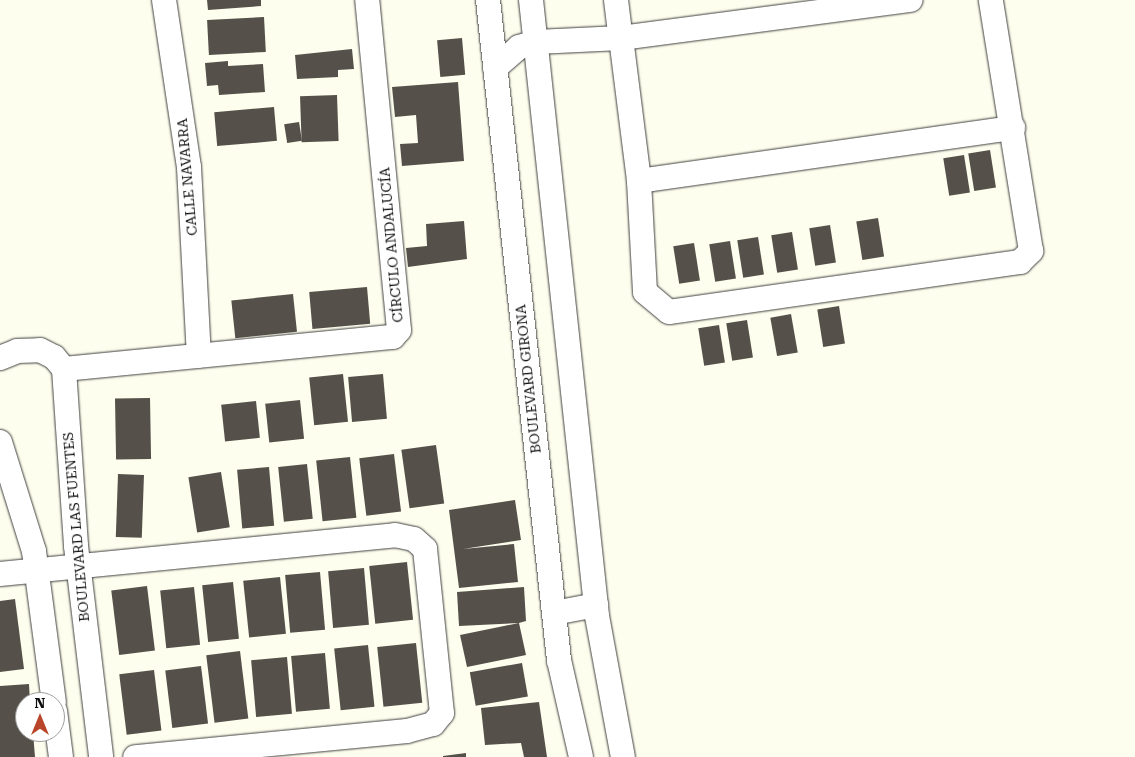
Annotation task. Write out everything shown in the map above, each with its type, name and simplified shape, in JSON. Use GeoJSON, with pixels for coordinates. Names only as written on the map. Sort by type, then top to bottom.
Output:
{"type":"FeatureCollection","features":[{"type":"Feature","properties":{"kind":"street","name":"CALLE NAVARRA"},"geometry":{"type":"LineString","coordinates":[[164,0],[189,167],[199,356]]}},
{"type":"Feature","properties":{"kind":"street","name":"CÍRCULO ANDALUCÍA"},"geometry":{"type":"LineString","coordinates":[[64,369],[393,337],[399,330],[367,0]]}},
{"type":"Feature","properties":{"kind":"street","name":"BOULEVARD GIRONA"},"geometry":{"type":"LineString","coordinates":[[488,0],[559,660],[581,757]]}},
{"type":"Feature","properties":{"kind":"street"},"geometry":{"type":"LineString","coordinates":[[531,0],[596,605],[622,757]]}},
{"type":"Feature","properties":{"kind":"street"},"geometry":{"type":"LineString","coordinates":[[616,0],[639,181],[645,292],[668,312],[1020,262],[1031,250],[991,0]]}},
{"type":"Feature","properties":{"kind":"street"},"geometry":{"type":"LineString","coordinates":[[495,68],[519,47],[536,42],[621,38],[911,0]]}},
{"type":"Feature","properties":{"kind":"street"},"geometry":{"type":"LineString","coordinates":[[639,181],[1012,128]]}},
{"type":"Feature","properties":{"kind":"street"},"geometry":{"type":"LineString","coordinates":[[0,358],[17,350],[40,350],[54,356],[64,369]]}},
{"type":"Feature","properties":{"kind":"street","name":"BOULEVARD LAS FUENTES"},"geometry":{"type":"LineString","coordinates":[[64,369],[78,566],[101,757]]}},
{"type":"Feature","properties":{"kind":"street"},"geometry":{"type":"LineString","coordinates":[[0,442],[37,570],[53,692]]}},
{"type":"Feature","properties":{"kind":"street"},"geometry":{"type":"LineString","coordinates":[[0,574],[395,536],[414,539],[425,549],[442,713],[432,724],[407,731],[135,757]]}},
{"type":"Feature","properties":{"kind":"street"},"geometry":{"type":"LineString","coordinates":[[554,613],[596,605]]}},
{"type":"Feature","properties":{"kind":"street"},"geometry":{"type":"LineString","coordinates":[[59,742],[61,757]]}},
{"type":"Feature","properties":{"kind":"building"},"geometry":{"type":"Polygon","coordinates":[[[207,0],[261,0],[261,6],[208,10],[207,0]]]}},
{"type":"Feature","properties":{"kind":"building"},"geometry":{"type":"Polygon","coordinates":[[[264,17],[266,52],[209,55],[207,20],[264,17]]]}},
{"type":"Feature","properties":{"kind":"building"},"geometry":{"type":"Polygon","coordinates":[[[462,38],[465,75],[440,77],[437,40],[462,38]]]}},
{"type":"Feature","properties":{"kind":"building"},"geometry":{"type":"Polygon","coordinates":[[[352,49],[354,69],[338,70],[338,77],[297,79],[295,55],[352,49]]]}},
{"type":"Feature","properties":{"kind":"building"},"geometry":{"type":"Polygon","coordinates":[[[228,61],[228,66],[263,64],[265,92],[219,95],[218,85],[207,86],[205,63],[228,61]]]}},
{"type":"Feature","properties":{"kind":"building"},"geometry":{"type":"Polygon","coordinates":[[[458,82],[464,161],[402,166],[400,144],[418,143],[416,115],[395,117],[392,87],[458,82]]]}},
{"type":"Feature","properties":{"kind":"building"},"geometry":{"type":"Polygon","coordinates":[[[337,95],[339,141],[302,142],[300,96],[337,95]]]}},
{"type":"Feature","properties":{"kind":"building"},"geometry":{"type":"Polygon","coordinates":[[[274,107],[277,141],[217,146],[214,112],[274,107]]]}},
{"type":"Feature","properties":{"kind":"building"},"geometry":{"type":"Polygon","coordinates":[[[299,122],[302,141],[287,143],[284,124],[299,122]]]}},
{"type":"Feature","properties":{"kind":"building"},"geometry":{"type":"Polygon","coordinates":[[[990,150],[996,188],[974,191],[968,153],[990,150]]]}},
{"type":"Feature","properties":{"kind":"building"},"geometry":{"type":"Polygon","coordinates":[[[964,155],[970,193],[949,196],[943,158],[964,155]]]}},
{"type":"Feature","properties":{"kind":"building"},"geometry":{"type":"Polygon","coordinates":[[[878,218],[884,257],[862,260],[856,221],[878,218]]]}},
{"type":"Feature","properties":{"kind":"building"},"geometry":{"type":"Polygon","coordinates":[[[464,221],[467,259],[408,267],[406,248],[427,246],[426,224],[464,221]]]}},
{"type":"Feature","properties":{"kind":"building"},"geometry":{"type":"Polygon","coordinates":[[[830,225],[836,263],[815,266],[809,228],[830,225]]]}},
{"type":"Feature","properties":{"kind":"building"},"geometry":{"type":"Polygon","coordinates":[[[792,232],[798,270],[777,273],[771,235],[792,232]]]}},
{"type":"Feature","properties":{"kind":"building"},"geometry":{"type":"Polygon","coordinates":[[[758,237],[764,275],[743,278],[737,240],[758,237]]]}},
{"type":"Feature","properties":{"kind":"building"},"geometry":{"type":"Polygon","coordinates":[[[730,241],[736,279],[715,282],[709,244],[730,241]]]}},
{"type":"Feature","properties":{"kind":"building"},"geometry":{"type":"Polygon","coordinates":[[[694,243],[700,281],[679,284],[673,246],[694,243]]]}},
{"type":"Feature","properties":{"kind":"building"},"geometry":{"type":"Polygon","coordinates":[[[367,287],[370,324],[312,329],[309,292],[367,287]]]}},
{"type":"Feature","properties":{"kind":"building"},"geometry":{"type":"Polygon","coordinates":[[[293,294],[297,332],[235,338],[231,300],[293,294]]]}},
{"type":"Feature","properties":{"kind":"building"},"geometry":{"type":"Polygon","coordinates":[[[839,306],[845,344],[823,347],[817,309],[839,306]]]}},
{"type":"Feature","properties":{"kind":"building"},"geometry":{"type":"Polygon","coordinates":[[[791,314],[798,352],[777,356],[770,318],[791,314]]]}},
{"type":"Feature","properties":{"kind":"building"},"geometry":{"type":"Polygon","coordinates":[[[747,320],[753,358],[732,361],[726,323],[747,320]]]}},
{"type":"Feature","properties":{"kind":"building"},"geometry":{"type":"Polygon","coordinates":[[[719,325],[725,363],[704,366],[698,328],[719,325]]]}},
{"type":"Feature","properties":{"kind":"building"},"geometry":{"type":"Polygon","coordinates":[[[343,374],[348,422],[314,425],[309,378],[343,374]]]}},
{"type":"Feature","properties":{"kind":"building"},"geometry":{"type":"Polygon","coordinates":[[[383,374],[387,419],[352,422],[348,377],[383,374]]]}},
{"type":"Feature","properties":{"kind":"building"},"geometry":{"type":"Polygon","coordinates":[[[150,398],[151,459],[116,460],[115,399],[150,398]]]}},
{"type":"Feature","properties":{"kind":"building"},"geometry":{"type":"Polygon","coordinates":[[[300,400],[304,439],[269,442],[265,404],[300,400]]]}},
{"type":"Feature","properties":{"kind":"building"},"geometry":{"type":"Polygon","coordinates":[[[256,401],[260,438],[225,441],[221,405],[256,401]]]}},
{"type":"Feature","properties":{"kind":"building"},"geometry":{"type":"Polygon","coordinates":[[[436,445],[444,503],[410,508],[401,450],[436,445]]]}},
{"type":"Feature","properties":{"kind":"building"},"geometry":{"type":"Polygon","coordinates":[[[394,454],[401,512],[366,516],[359,458],[394,454]]]}},
{"type":"Feature","properties":{"kind":"building"},"geometry":{"type":"Polygon","coordinates":[[[350,457],[356,518],[323,521],[316,461],[350,457]]]}},
{"type":"Feature","properties":{"kind":"building"},"geometry":{"type":"Polygon","coordinates":[[[307,464],[313,519],[284,522],[278,467],[307,464]]]}},
{"type":"Feature","properties":{"kind":"building"},"geometry":{"type":"Polygon","coordinates":[[[269,467],[274,526],[242,529],[237,470],[269,467]]]}},
{"type":"Feature","properties":{"kind":"building"},"geometry":{"type":"Polygon","coordinates":[[[221,472],[230,527],[197,532],[188,477],[221,472]]]}},
{"type":"Feature","properties":{"kind":"building"},"geometry":{"type":"Polygon","coordinates":[[[118,474],[144,475],[142,538],[116,537],[118,474]]]}},
{"type":"Feature","properties":{"kind":"building"},"geometry":{"type":"Polygon","coordinates":[[[515,500],[521,540],[463,549],[514,544],[518,582],[459,588],[449,510],[515,500]]]}},
{"type":"Feature","properties":{"kind":"building"},"geometry":{"type":"Polygon","coordinates":[[[407,562],[413,620],[375,624],[369,566],[407,562]]]}},
{"type":"Feature","properties":{"kind":"building"},"geometry":{"type":"Polygon","coordinates":[[[364,568],[369,625],[333,628],[328,571],[364,568]]]}},
{"type":"Feature","properties":{"kind":"building"},"geometry":{"type":"Polygon","coordinates":[[[320,572],[325,630],[290,633],[285,575],[320,572]]]}},
{"type":"Feature","properties":{"kind":"building"},"geometry":{"type":"Polygon","coordinates":[[[280,577],[286,634],[249,638],[243,581],[280,577]]]}},
{"type":"Feature","properties":{"kind":"building"},"geometry":{"type":"Polygon","coordinates":[[[233,582],[239,639],[208,642],[202,585],[233,582]]]}},
{"type":"Feature","properties":{"kind":"building"},"geometry":{"type":"Polygon","coordinates":[[[147,586],[155,651],[119,655],[111,590],[147,586]]]}},
{"type":"Feature","properties":{"kind":"building"},"geometry":{"type":"Polygon","coordinates":[[[194,587],[200,645],[166,648],[160,591],[194,587]]]}},
{"type":"Feature","properties":{"kind":"building"},"geometry":{"type":"Polygon","coordinates":[[[524,587],[526,621],[459,626],[457,592],[524,587]]]}},
{"type":"Feature","properties":{"kind":"building"},"geometry":{"type":"Polygon","coordinates":[[[15,599],[24,669],[0,672],[0,601],[15,599]]]}},
{"type":"Feature","properties":{"kind":"building"},"geometry":{"type":"Polygon","coordinates":[[[519,623],[526,655],[467,667],[460,635],[519,623]]]}},
{"type":"Feature","properties":{"kind":"building"},"geometry":{"type":"Polygon","coordinates":[[[416,643],[422,703],[383,707],[377,647],[416,643]]]}},
{"type":"Feature","properties":{"kind":"building"},"geometry":{"type":"Polygon","coordinates":[[[368,645],[374,707],[341,710],[334,649],[368,645]]]}},
{"type":"Feature","properties":{"kind":"building"},"geometry":{"type":"Polygon","coordinates":[[[240,651],[248,718],[215,723],[206,655],[240,651]]]}},
{"type":"Feature","properties":{"kind":"building"},"geometry":{"type":"Polygon","coordinates":[[[325,653],[330,709],[296,712],[291,656],[325,653]]]}},
{"type":"Feature","properties":{"kind":"building"},"geometry":{"type":"Polygon","coordinates":[[[287,657],[292,714],[256,717],[251,660],[287,657]]]}},
{"type":"Feature","properties":{"kind":"building"},"geometry":{"type":"Polygon","coordinates":[[[522,663],[528,696],[476,706],[470,672],[522,663]]]}},
{"type":"Feature","properties":{"kind":"building"},"geometry":{"type":"Polygon","coordinates":[[[201,666],[208,724],[172,728],[165,670],[201,666]]]}},
{"type":"Feature","properties":{"kind":"building"},"geometry":{"type":"Polygon","coordinates":[[[154,670],[161,731],[127,735],[119,674],[154,670]]]}},
{"type":"Feature","properties":{"kind":"building"},"geometry":{"type":"Polygon","coordinates":[[[29,684],[29,692],[15,692],[15,742],[34,742],[35,757],[0,757],[0,686],[29,684]]]}},
{"type":"Feature","properties":{"kind":"building"},"geometry":{"type":"Polygon","coordinates":[[[539,702],[547,757],[524,757],[521,743],[485,745],[481,708],[539,702]]]}},
{"type":"Feature","properties":{"kind":"building"},"geometry":{"type":"Polygon","coordinates":[[[466,753],[466,757],[443,757],[443,756],[466,753]]]}}]}
